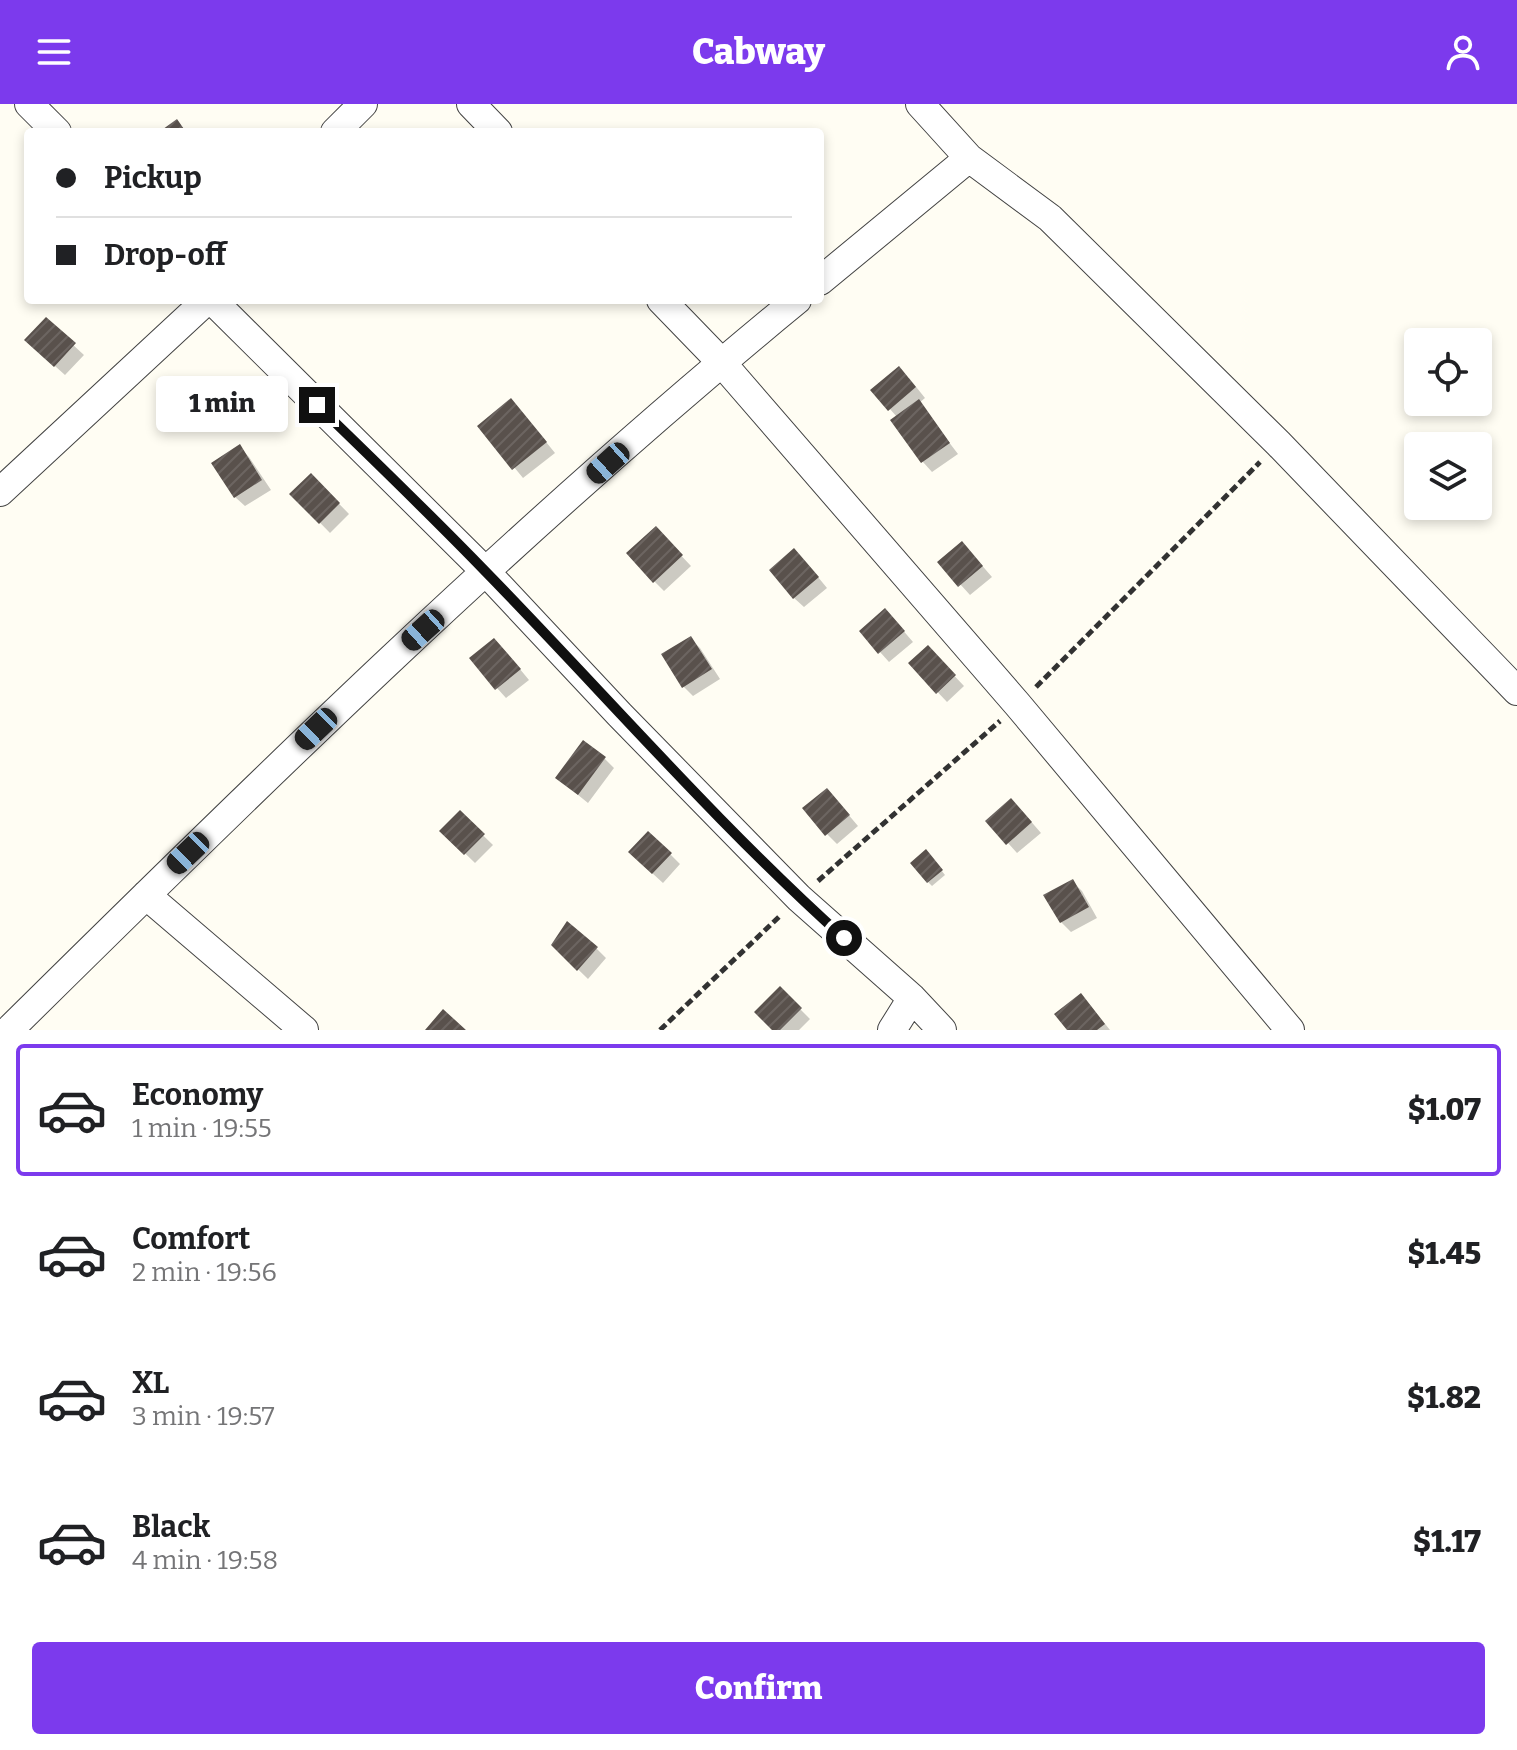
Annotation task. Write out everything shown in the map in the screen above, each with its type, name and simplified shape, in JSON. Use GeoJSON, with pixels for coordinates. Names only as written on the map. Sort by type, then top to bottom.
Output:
{"type":"FeatureCollection","features":[{"type":"Feature","properties":{"kind":"street"},"geometry":{"type":"LineString","coordinates":[[29,104],[53,128]]}},
{"type":"Feature","properties":{"kind":"street"},"geometry":{"type":"LineString","coordinates":[[339,128],[363,104]]}},
{"type":"Feature","properties":{"kind":"street"},"geometry":{"type":"LineString","coordinates":[[471,104],[494,128]]}},
{"type":"Feature","properties":{"kind":"street"},"geometry":{"type":"LineString","coordinates":[[920,104],[969,158],[1050,218],[1278,443],[1517,691]]}},
{"type":"Feature","properties":{"kind":"street"},"geometry":{"type":"LineString","coordinates":[[824,278],[969,158]]}},
{"type":"Feature","properties":{"kind":"street"},"geometry":{"type":"LineString","coordinates":[[0,492],[205,304]]}},
{"type":"Feature","properties":{"kind":"street"},"geometry":{"type":"LineString","coordinates":[[213,304],[486,572],[799,898],[912,998],[942,1030]]}},
{"type":"Feature","properties":{"kind":"street"},"geometry":{"type":"LineString","coordinates":[[665,304],[721,362],[1018,705],[1290,1030]]}},
{"type":"Feature","properties":{"kind":"street"},"geometry":{"type":"LineString","coordinates":[[9,1030],[359,688],[721,362],[792,304]]}},
{"type":"Feature","properties":{"kind":"street"},"geometry":{"type":"LineString","coordinates":[[146,895],[304,1030]]}},
{"type":"Feature","properties":{"kind":"street"},"geometry":{"type":"LineString","coordinates":[[892,1030],[912,998]]}},
{"type":"Feature","properties":{"kind":"path"},"geometry":{"type":"LineString","coordinates":[[660,1030],[799,898],[1018,705],[1278,443]]}},
{"type":"Feature","properties":{"kind":"building"},"geometry":{"type":"Polygon","coordinates":[[[177,119],[183,128],[165,128],[177,119]]]}},
{"type":"Feature","properties":{"kind":"building"},"geometry":{"type":"Polygon","coordinates":[[[46,317],[76,343],[54,367],[24,340],[46,317]]]}},
{"type":"Feature","properties":{"kind":"building"},"geometry":{"type":"Polygon","coordinates":[[[899,366],[916,387],[888,411],[870,390],[899,366]]]}},
{"type":"Feature","properties":{"kind":"building"},"geometry":{"type":"Polygon","coordinates":[[[511,398],[547,442],[512,470],[477,426],[511,398]]]}},
{"type":"Feature","properties":{"kind":"building"},"geometry":{"type":"Polygon","coordinates":[[[919,399],[950,443],[921,463],[890,420],[919,399]]]}},
{"type":"Feature","properties":{"kind":"building"},"geometry":{"type":"Polygon","coordinates":[[[240,444],[262,480],[234,498],[211,463],[240,444]]]}},
{"type":"Feature","properties":{"kind":"building"},"geometry":{"type":"Polygon","coordinates":[[[311,473],[340,503],[319,524],[289,494],[311,473]]]}},
{"type":"Feature","properties":{"kind":"building"},"geometry":{"type":"Polygon","coordinates":[[[656,526],[683,555],[653,583],[626,553],[656,526]]]}},
{"type":"Feature","properties":{"kind":"building"},"geometry":{"type":"Polygon","coordinates":[[[962,541],[983,566],[958,587],[937,562],[962,541]]]}},
{"type":"Feature","properties":{"kind":"building"},"geometry":{"type":"Polygon","coordinates":[[[794,548],[819,577],[793,599],[769,570],[794,548]]]}},
{"type":"Feature","properties":{"kind":"building"},"geometry":{"type":"Polygon","coordinates":[[[885,608],[905,631],[878,654],[859,631],[885,608]]]}},
{"type":"Feature","properties":{"kind":"building"},"geometry":{"type":"Polygon","coordinates":[[[691,636],[712,669],[682,688],[661,654],[691,636]]]}},
{"type":"Feature","properties":{"kind":"building"},"geometry":{"type":"Polygon","coordinates":[[[494,638],[521,669],[495,690],[469,658],[494,638]]]}},
{"type":"Feature","properties":{"kind":"building"},"geometry":{"type":"Polygon","coordinates":[[[928,645],[956,675],[936,694],[908,663],[928,645]]]}},
{"type":"Feature","properties":{"kind":"building"},"geometry":{"type":"Polygon","coordinates":[[[583,740],[606,757],[578,795],[555,778],[583,740]]]}},
{"type":"Feature","properties":{"kind":"building"},"geometry":{"type":"Polygon","coordinates":[[[827,788],[850,815],[825,836],[802,808],[827,788]]]}},
{"type":"Feature","properties":{"kind":"building"},"geometry":{"type":"Polygon","coordinates":[[[1011,798],[1032,822],[1006,845],[985,821],[1011,798]]]}},
{"type":"Feature","properties":{"kind":"building"},"geometry":{"type":"Polygon","coordinates":[[[460,810],[485,834],[464,855],[439,831],[460,810]]]}},
{"type":"Feature","properties":{"kind":"building"},"geometry":{"type":"Polygon","coordinates":[[[648,831],[672,853],[652,874],[628,852],[648,831]]]}},
{"type":"Feature","properties":{"kind":"building"},"geometry":{"type":"Polygon","coordinates":[[[926,849],[943,870],[927,883],[910,863],[926,849]]]}},
{"type":"Feature","properties":{"kind":"building"},"geometry":{"type":"Polygon","coordinates":[[[1073,879],[1089,907],[1060,923],[1043,895],[1073,879]]]}},
{"type":"Feature","properties":{"kind":"building"},"geometry":{"type":"Polygon","coordinates":[[[567,921],[598,947],[577,971],[551,945],[567,921]]]}},
{"type":"Feature","properties":{"kind":"building"},"geometry":{"type":"Polygon","coordinates":[[[780,986],[802,1008],[780,1030],[772,1030],[754,1012],[780,986]]]}},
{"type":"Feature","properties":{"kind":"building"},"geometry":{"type":"Polygon","coordinates":[[[1081,993],[1105,1024],[1097,1030],[1067,1030],[1054,1014],[1081,993]]]}},
{"type":"Feature","properties":{"kind":"building"},"geometry":{"type":"Polygon","coordinates":[[[443,1009],[466,1030],[425,1030],[443,1009]]]}},
{"type":"Feature","properties":{"kind":"route"},"geometry":{"type":"LineString","coordinates":[[317,405],[486,572],[799,898],[844,938]]}}]}
